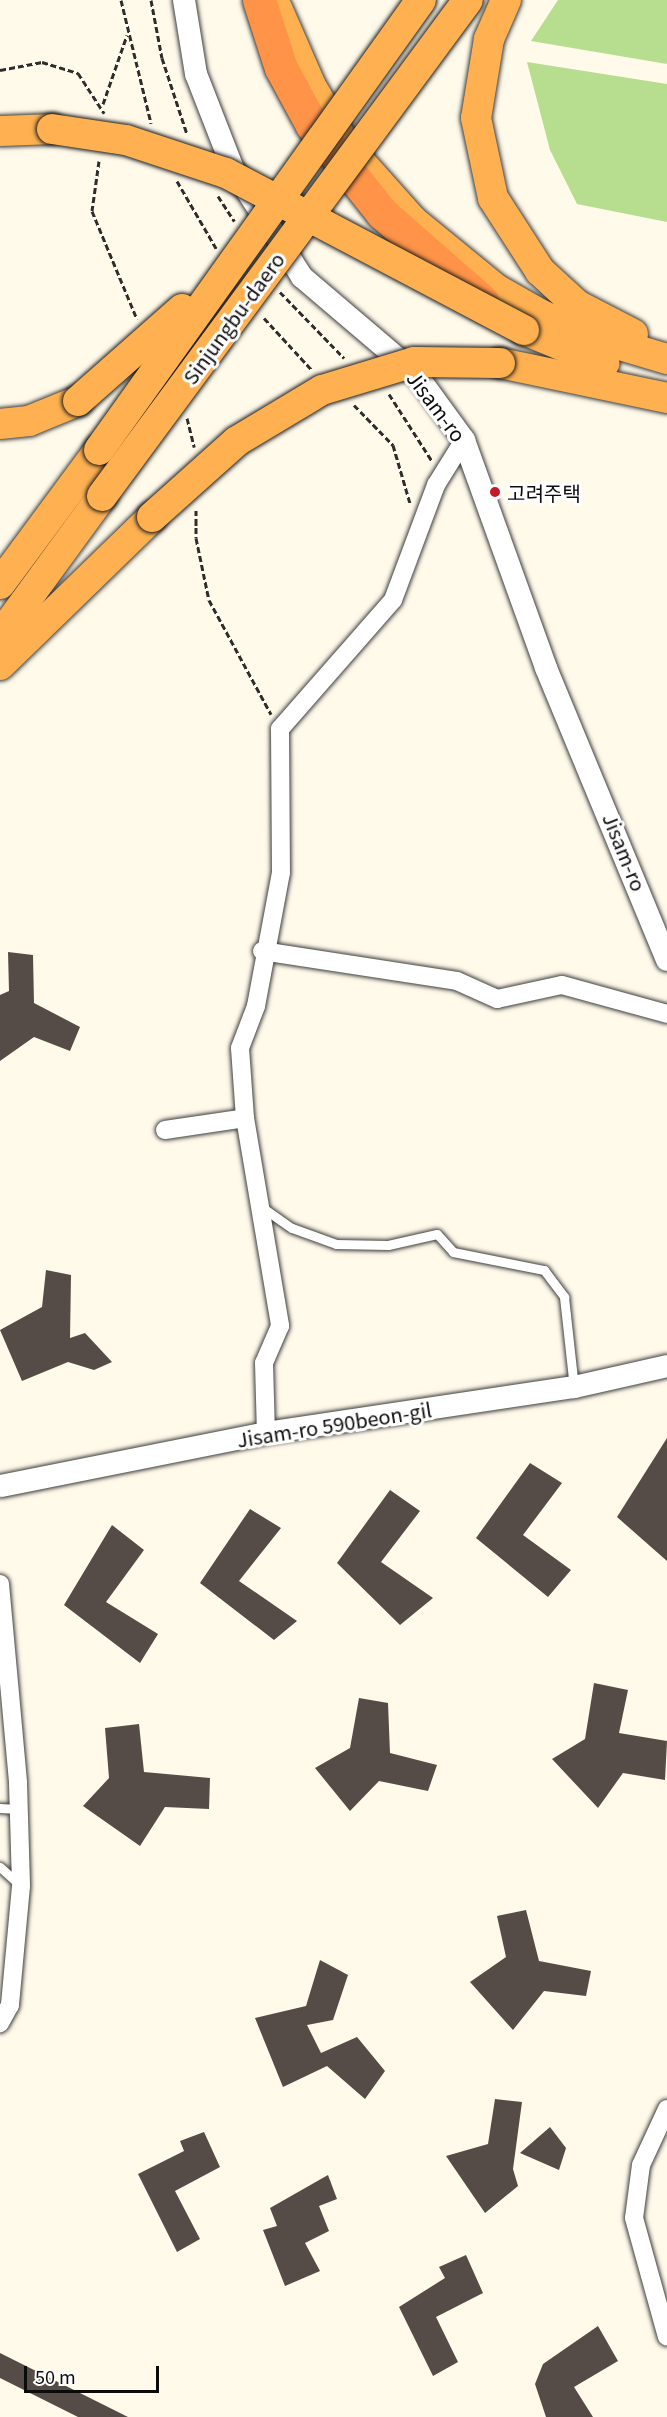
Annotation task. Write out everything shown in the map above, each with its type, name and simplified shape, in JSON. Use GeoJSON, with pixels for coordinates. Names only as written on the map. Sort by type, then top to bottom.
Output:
{"type":"FeatureCollection","features":[{"type":"Feature","properties":{"kind":"highway"},"geometry":{"type":"LineString","coordinates":[[259,0],[281,68],[312,125],[382,213],[524,330]]}},
{"type":"Feature","properties":{"kind":"highway"},"geometry":{"type":"LineString","coordinates":[[274,0],[310,86],[347,147],[413,221],[496,289],[540,314],[583,334],[667,359]]}},
{"type":"Feature","properties":{"kind":"highway","name":"Sinjungbu-daero"},"geometry":{"type":"LineString","coordinates":[[0,584],[99,450],[421,0]]}},
{"type":"Feature","properties":{"kind":"highway","name":"Sinjungbu-daero"},"geometry":{"type":"LineString","coordinates":[[0,636],[468,0]]}},
{"type":"Feature","properties":{"kind":"highway"},"geometry":{"type":"LineString","coordinates":[[506,0],[489,39],[476,118],[493,198],[516,241],[576,305],[615,327],[667,346]]}},
{"type":"Feature","properties":{"kind":"highway"},"geometry":{"type":"LineString","coordinates":[[0,131],[52,129],[126,140],[226,173],[524,330],[667,382]]}},
{"type":"Feature","properties":{"kind":"highway"},"geometry":{"type":"LineString","coordinates":[[0,424],[29,421],[78,401],[141,350],[242,250]]}},
{"type":"Feature","properties":{"kind":"highway"},"geometry":{"type":"LineString","coordinates":[[0,665],[152,517],[237,441],[322,390],[414,362],[500,363],[667,398]]}},
{"type":"Feature","properties":{"kind":"street","name":"Jisam-ro"},"geometry":{"type":"LineString","coordinates":[[184,0],[196,74],[233,169],[302,277],[416,374],[464,440],[546,668],[662,930],[667,960]]}},
{"type":"Feature","properties":{"kind":"street"},"geometry":{"type":"LineString","coordinates":[[266,1433],[264,1363],[280,1326],[263,1208],[245,1118],[240,1048],[256,1006],[262,951],[281,873],[280,729],[393,600],[436,484],[464,440]]}},
{"type":"Feature","properties":{"kind":"street"},"geometry":{"type":"LineString","coordinates":[[262,951],[457,981],[497,999],[562,985],[667,1014]]}},
{"type":"Feature","properties":{"kind":"street"},"geometry":{"type":"LineString","coordinates":[[165,1130],[245,1118]]}},
{"type":"Feature","properties":{"kind":"street","name":"Jisam-ro 590beon-gil"},"geometry":{"type":"LineString","coordinates":[[0,1487],[266,1433],[574,1387],[667,1366]]}},
{"type":"Feature","properties":{"kind":"street"},"geometry":{"type":"LineString","coordinates":[[0,1584],[9,1808],[21,1886],[10,2005],[0,2023]]}},
{"type":"Feature","properties":{"kind":"street"},"geometry":{"type":"LineString","coordinates":[[667,2109],[641,2165],[634,2218],[667,2337]]}},
{"type":"Feature","properties":{"kind":"lane"},"geometry":{"type":"LineString","coordinates":[[263,1208],[291,1228],[336,1244],[388,1245],[436,1234],[453,1252],[544,1270],[564,1297],[574,1387]]}},
{"type":"Feature","properties":{"kind":"lane"},"geometry":{"type":"LineString","coordinates":[[0,1867],[21,1886]]}},
{"type":"Feature","properties":{"kind":"path"},"geometry":{"type":"LineString","coordinates":[[103,104],[127,33]]}},
{"type":"Feature","properties":{"kind":"green space"},"geometry":{"type":"Polygon","coordinates":[[[558,0],[667,0],[667,64],[531,41],[558,0]]]}},
{"type":"Feature","properties":{"kind":"green space"},"geometry":{"type":"Polygon","coordinates":[[[527,62],[667,84],[667,222],[577,204],[550,150],[527,62]]]}},
{"type":"Feature","properties":{"kind":"building"},"geometry":{"type":"Polygon","coordinates":[[[8,952],[33,955],[34,1003],[80,1027],[70,1051],[34,1037],[0,1061],[0,995],[9,991],[8,952]]]}},
{"type":"Feature","properties":{"kind":"building"},"geometry":{"type":"Polygon","coordinates":[[[46,1270],[71,1275],[70,1338],[85,1333],[112,1362],[94,1370],[68,1362],[22,1381],[0,1330],[42,1307],[46,1270]]]}},
{"type":"Feature","properties":{"kind":"building"},"geometry":{"type":"Polygon","coordinates":[[[667,1438],[667,1561],[617,1517],[667,1438]]]}},
{"type":"Feature","properties":{"kind":"building"},"geometry":{"type":"Polygon","coordinates":[[[530,1463],[562,1483],[523,1535],[571,1570],[548,1597],[476,1538],[530,1463]]]}},
{"type":"Feature","properties":{"kind":"building"},"geometry":{"type":"Polygon","coordinates":[[[390,1490],[420,1511],[381,1562],[433,1598],[400,1625],[337,1563],[390,1490]]]}},
{"type":"Feature","properties":{"kind":"building"},"geometry":{"type":"Polygon","coordinates":[[[250,1509],[281,1528],[239,1581],[297,1621],[274,1640],[200,1583],[250,1509]]]}},
{"type":"Feature","properties":{"kind":"building"},"geometry":{"type":"Polygon","coordinates":[[[112,1525],[144,1550],[106,1602],[158,1634],[140,1663],[64,1605],[112,1525]]]}},
{"type":"Feature","properties":{"kind":"building"},"geometry":{"type":"Polygon","coordinates":[[[594,1683],[628,1690],[619,1733],[667,1741],[665,1780],[623,1773],[598,1808],[552,1759],[585,1739],[594,1683]]]}},
{"type":"Feature","properties":{"kind":"building"},"geometry":{"type":"Polygon","coordinates":[[[359,1698],[388,1703],[390,1753],[437,1765],[428,1791],[379,1781],[350,1811],[315,1768],[350,1748],[359,1698]]]}},
{"type":"Feature","properties":{"kind":"building"},"geometry":{"type":"Polygon","coordinates":[[[139,1724],[144,1772],[210,1778],[209,1809],[165,1807],[140,1846],[83,1806],[109,1778],[105,1728],[139,1724]]]}},
{"type":"Feature","properties":{"kind":"building"},"geometry":{"type":"Polygon","coordinates":[[[526,1910],[539,1961],[591,1971],[586,1996],[544,1991],[513,2030],[470,1982],[506,1957],[497,1916],[526,1910]]]}},
{"type":"Feature","properties":{"kind":"building"},"geometry":{"type":"Polygon","coordinates":[[[320,1960],[348,1975],[333,2020],[307,2025],[321,2053],[357,2037],[385,2071],[365,2099],[327,2066],[283,2087],[255,2018],[306,2006],[320,1960]]]}},
{"type":"Feature","properties":{"kind":"building"},"geometry":{"type":"Polygon","coordinates":[[[495,2099],[522,2102],[513,2169],[518,2186],[485,2213],[446,2156],[488,2144],[495,2099]]]}},
{"type":"Feature","properties":{"kind":"building"},"geometry":{"type":"Polygon","coordinates":[[[550,2127],[566,2148],[559,2170],[520,2153],[550,2127]]]}},
{"type":"Feature","properties":{"kind":"building"},"geometry":{"type":"Polygon","coordinates":[[[204,2132],[220,2167],[175,2191],[200,2239],[177,2252],[138,2174],[184,2151],[180,2141],[204,2132]]]}},
{"type":"Feature","properties":{"kind":"building"},"geometry":{"type":"Polygon","coordinates":[[[328,2175],[337,2199],[319,2206],[329,2231],[305,2243],[320,2271],[285,2286],[263,2230],[277,2226],[270,2208],[328,2175]]]}},
{"type":"Feature","properties":{"kind":"building"},"geometry":{"type":"Polygon","coordinates":[[[466,2255],[483,2293],[436,2317],[458,2362],[433,2376],[399,2307],[445,2278],[439,2267],[466,2255]]]}},
{"type":"Feature","properties":{"kind":"building"},"geometry":{"type":"Polygon","coordinates":[[[598,2326],[618,2361],[574,2387],[593,2417],[546,2417],[535,2384],[543,2364],[598,2326]]]}},
{"type":"Feature","properties":{"kind":"building"},"geometry":{"type":"Polygon","coordinates":[[[0,2353],[128,2417],[78,2417],[0,2378],[0,2353]]]}},
{"type":"Feature","properties":{"kind":"place","name":"고려주택"},"geometry":{"type":"Point","coordinates":[495,492]}}]}
